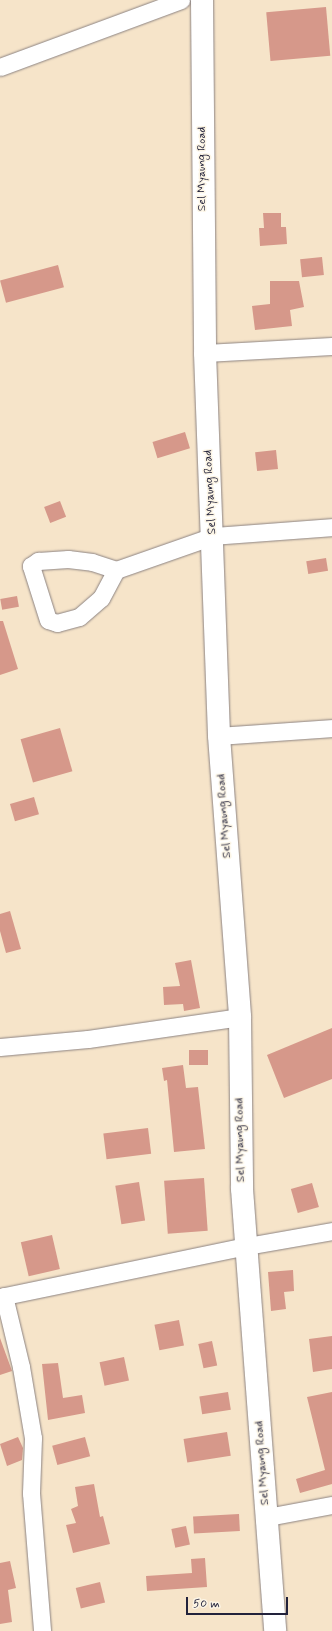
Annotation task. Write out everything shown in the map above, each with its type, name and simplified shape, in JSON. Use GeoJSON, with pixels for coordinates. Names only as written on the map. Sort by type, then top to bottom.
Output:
{"type":"FeatureCollection","features":[{"type":"Feature","properties":{"kind":"main road","name":"Sel Myaung Road"},"geometry":{"type":"LineString","coordinates":[[202,0],[205,353],[213,536],[219,736],[240,1017],[242,1189],[275,1631]]}},
{"type":"Feature","properties":{"kind":"street"},"geometry":{"type":"LineString","coordinates":[[0,67],[181,0]]}},
{"type":"Feature","properties":{"kind":"street"},"geometry":{"type":"LineString","coordinates":[[205,353],[332,346]]}},
{"type":"Feature","properties":{"kind":"street"},"geometry":{"type":"LineString","coordinates":[[116,570],[102,598],[80,617],[57,622],[48,620],[31,566],[38,561],[68,559],[92,562],[116,570],[213,536],[332,527]]}},
{"type":"Feature","properties":{"kind":"street"},"geometry":{"type":"LineString","coordinates":[[219,736],[332,728]]}},
{"type":"Feature","properties":{"kind":"street"},"geometry":{"type":"LineString","coordinates":[[0,1047],[88,1039],[240,1017]]}},
{"type":"Feature","properties":{"kind":"street"},"geometry":{"type":"LineString","coordinates":[[41,1631],[31,1493],[33,1438],[21,1366],[2,1296],[247,1246],[332,1231]]}},
{"type":"Feature","properties":{"kind":"street"},"geometry":{"type":"LineString","coordinates":[[267,1517],[332,1505]]}},
{"type":"Feature","properties":{"kind":"building"},"geometry":{"type":"Polygon","coordinates":[[[326,7],[330,56],[270,61],[266,12],[326,7]]]}},
{"type":"Feature","properties":{"kind":"building"},"geometry":{"type":"Polygon","coordinates":[[[263,213],[281,213],[281,227],[286,227],[287,244],[260,246],[259,228],[264,228],[263,213]]]}},
{"type":"Feature","properties":{"kind":"building"},"geometry":{"type":"Polygon","coordinates":[[[322,257],[324,275],[302,277],[300,259],[322,257]]]}},
{"type":"Feature","properties":{"kind":"building"},"geometry":{"type":"Polygon","coordinates":[[[58,265],[64,287],[6,303],[0,281],[58,265]]]}},
{"type":"Feature","properties":{"kind":"building"},"geometry":{"type":"Polygon","coordinates":[[[270,281],[299,281],[304,307],[290,310],[292,326],[255,330],[252,306],[270,304],[270,281]]]}},
{"type":"Feature","properties":{"kind":"building"},"geometry":{"type":"Polygon","coordinates":[[[185,432],[190,448],[157,458],[152,442],[185,432]]]}},
{"type":"Feature","properties":{"kind":"building"},"geometry":{"type":"Polygon","coordinates":[[[276,450],[278,469],[257,471],[255,452],[276,450]]]}},
{"type":"Feature","properties":{"kind":"building"},"geometry":{"type":"Polygon","coordinates":[[[60,501],[66,517],[50,523],[44,507],[60,501]]]}},
{"type":"Feature","properties":{"kind":"building"},"geometry":{"type":"Polygon","coordinates":[[[326,558],[328,571],[308,574],[306,561],[326,558]]]}},
{"type":"Feature","properties":{"kind":"building"},"geometry":{"type":"Polygon","coordinates":[[[17,596],[19,607],[2,610],[0,599],[17,596]]]}},
{"type":"Feature","properties":{"kind":"building"},"geometry":{"type":"Polygon","coordinates":[[[0,621],[3,621],[18,669],[0,675],[0,621]]]}},
{"type":"Feature","properties":{"kind":"building"},"geometry":{"type":"Polygon","coordinates":[[[60,728],[72,771],[33,783],[21,739],[60,728]]]}},
{"type":"Feature","properties":{"kind":"building"},"geometry":{"type":"Polygon","coordinates":[[[34,797],[39,814],[15,821],[10,804],[34,797]]]}},
{"type":"Feature","properties":{"kind":"building"},"geometry":{"type":"Polygon","coordinates":[[[10,911],[21,949],[6,953],[0,931],[0,914],[10,911]]]}},
{"type":"Feature","properties":{"kind":"building"},"geometry":{"type":"Polygon","coordinates":[[[191,960],[200,1008],[184,1011],[183,1004],[164,1005],[163,987],[180,986],[175,963],[191,960]]]}},
{"type":"Feature","properties":{"kind":"building"},"geometry":{"type":"Polygon","coordinates":[[[332,1028],[332,1079],[284,1098],[267,1055],[332,1028]]]}},
{"type":"Feature","properties":{"kind":"building"},"geometry":{"type":"Polygon","coordinates":[[[189,1050],[208,1050],[208,1065],[189,1065],[189,1050]]]}},
{"type":"Feature","properties":{"kind":"building"},"geometry":{"type":"Polygon","coordinates":[[[183,1065],[186,1088],[198,1087],[205,1149],[174,1152],[167,1080],[164,1081],[162,1068],[183,1065]]]}},
{"type":"Feature","properties":{"kind":"building"},"geometry":{"type":"Polygon","coordinates":[[[148,1128],[151,1154],[107,1159],[103,1133],[148,1128]]]}},
{"type":"Feature","properties":{"kind":"building"},"geometry":{"type":"Polygon","coordinates":[[[204,1178],[208,1231],[168,1234],[164,1181],[204,1178]]]}},
{"type":"Feature","properties":{"kind":"building"},"geometry":{"type":"Polygon","coordinates":[[[139,1182],[145,1221],[121,1224],[115,1186],[139,1182]]]}},
{"type":"Feature","properties":{"kind":"building"},"geometry":{"type":"Polygon","coordinates":[[[312,1183],[319,1207],[298,1213],[291,1189],[312,1183]]]}},
{"type":"Feature","properties":{"kind":"building"},"geometry":{"type":"Polygon","coordinates":[[[52,1235],[60,1269],[29,1276],[21,1242],[52,1235]]]}},
{"type":"Feature","properties":{"kind":"building"},"geometry":{"type":"Polygon","coordinates":[[[293,1270],[294,1291],[284,1292],[286,1309],[271,1311],[268,1272],[293,1270]]]}},
{"type":"Feature","properties":{"kind":"building"},"geometry":{"type":"Polygon","coordinates":[[[179,1320],[184,1346],[159,1350],[154,1325],[179,1320]]]}},
{"type":"Feature","properties":{"kind":"building"},"geometry":{"type":"Polygon","coordinates":[[[332,1336],[332,1369],[313,1372],[309,1339],[332,1336]]]}},
{"type":"Feature","properties":{"kind":"building"},"geometry":{"type":"Polygon","coordinates":[[[0,1338],[12,1371],[0,1375],[0,1338]]]}},
{"type":"Feature","properties":{"kind":"building"},"geometry":{"type":"Polygon","coordinates":[[[212,1341],[217,1365],[204,1368],[198,1344],[212,1341]]]}},
{"type":"Feature","properties":{"kind":"building"},"geometry":{"type":"Polygon","coordinates":[[[124,1357],[129,1380],[105,1386],[100,1362],[124,1357]]]}},
{"type":"Feature","properties":{"kind":"building"},"geometry":{"type":"Polygon","coordinates":[[[58,1363],[63,1398],[82,1395],[85,1413],[48,1420],[42,1364],[58,1363]]]}},
{"type":"Feature","properties":{"kind":"building"},"geometry":{"type":"Polygon","coordinates":[[[228,1392],[231,1410],[202,1414],[199,1397],[228,1392]]]}},
{"type":"Feature","properties":{"kind":"building"},"geometry":{"type":"Polygon","coordinates":[[[332,1392],[332,1484],[300,1493],[296,1479],[325,1470],[307,1397],[332,1392]]]}},
{"type":"Feature","properties":{"kind":"building"},"geometry":{"type":"Polygon","coordinates":[[[227,1432],[231,1456],[187,1463],[184,1439],[227,1432]]]}},
{"type":"Feature","properties":{"kind":"building"},"geometry":{"type":"Polygon","coordinates":[[[18,1437],[23,1448],[22,1460],[7,1466],[0,1444],[18,1437]]]}},
{"type":"Feature","properties":{"kind":"building"},"geometry":{"type":"Polygon","coordinates":[[[85,1437],[90,1456],[57,1465],[52,1446],[85,1437]]]}},
{"type":"Feature","properties":{"kind":"building"},"geometry":{"type":"Polygon","coordinates":[[[94,1484],[100,1517],[103,1516],[110,1544],[73,1553],[66,1525],[76,1523],[71,1509],[78,1506],[75,1487],[94,1484]]]}},
{"type":"Feature","properties":{"kind":"building"},"geometry":{"type":"Polygon","coordinates":[[[239,1514],[240,1531],[194,1533],[193,1516],[239,1514]]]}},
{"type":"Feature","properties":{"kind":"building"},"geometry":{"type":"Polygon","coordinates":[[[186,1526],[190,1545],[175,1548],[171,1529],[186,1526]]]}},
{"type":"Feature","properties":{"kind":"building"},"geometry":{"type":"Polygon","coordinates":[[[205,1558],[207,1587],[147,1591],[146,1576],[192,1573],[191,1559],[205,1558]]]}},
{"type":"Feature","properties":{"kind":"building"},"geometry":{"type":"Polygon","coordinates":[[[10,1561],[16,1588],[8,1590],[12,1622],[0,1624],[0,1563],[10,1561]]]}},
{"type":"Feature","properties":{"kind":"building"},"geometry":{"type":"Polygon","coordinates":[[[100,1582],[105,1602],[81,1608],[76,1588],[100,1582]]]}}]}
